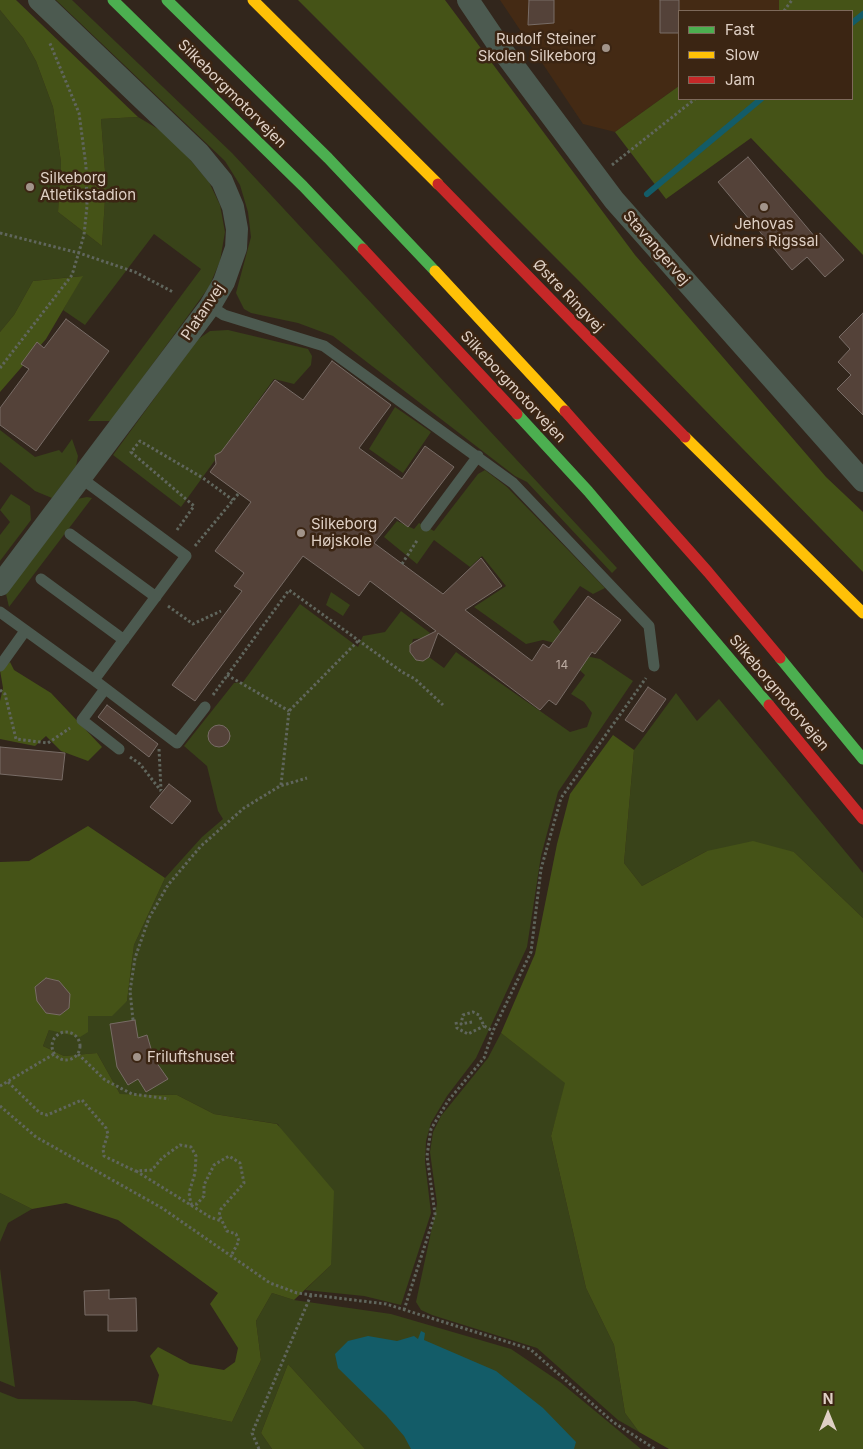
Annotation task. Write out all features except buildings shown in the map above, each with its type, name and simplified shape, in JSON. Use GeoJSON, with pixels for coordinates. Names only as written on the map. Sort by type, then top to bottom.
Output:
{"type":"FeatureCollection","features":[{"type":"Feature","properties":{"kind":"main road","name":"Silkeborgmotorvejen"},"geometry":{"type":"LineString","coordinates":[[113,0],[303,186],[500,394],[588,491],[687,606],[863,819]]}},
{"type":"Feature","properties":{"kind":"main road","name":"Silkeborgmotorvejen"},"geometry":{"type":"LineString","coordinates":[[167,0],[328,158],[522,362],[714,579],[863,758]]}},
{"type":"Feature","properties":{"kind":"main road","name":"Østre Ringvej"},"geometry":{"type":"LineString","coordinates":[[253,0],[372,116],[660,412],[863,613]]}},
{"type":"Feature","properties":{"kind":"street","name":"Platanvej"},"geometry":{"type":"LineString","coordinates":[[0,585],[210,306],[224,282],[236,248],[237,228],[233,207],[222,181],[200,152],[39,0]]}},
{"type":"Feature","properties":{"kind":"street","name":"Stavangervej"},"geometry":{"type":"LineString","coordinates":[[468,0],[596,178],[863,481]]}},
{"type":"Feature","properties":{"kind":"lane"},"geometry":{"type":"LineString","coordinates":[[210,306],[224,315],[324,346],[478,456],[512,483],[649,626],[654,666]]}},
{"type":"Feature","properties":{"kind":"lane"},"geometry":{"type":"LineString","coordinates":[[426,526],[478,456]]}},
{"type":"Feature","properties":{"kind":"lane"},"geometry":{"type":"LineString","coordinates":[[81,478],[186,556],[94,680]]}},
{"type":"Feature","properties":{"kind":"lane"},"geometry":{"type":"LineString","coordinates":[[70,534],[156,597]]}},
{"type":"Feature","properties":{"kind":"lane"},"geometry":{"type":"LineString","coordinates":[[40,579],[124,640]]}},
{"type":"Feature","properties":{"kind":"lane"},"geometry":{"type":"LineString","coordinates":[[0,612],[177,742],[205,707]]}},
{"type":"Feature","properties":{"kind":"lane"},"geometry":{"type":"LineString","coordinates":[[0,666],[26,631]]}},
{"type":"Feature","properties":{"kind":"lane"},"geometry":{"type":"LineString","coordinates":[[105,689],[82,720],[119,749]]}},
{"type":"Feature","properties":{"kind":"path"},"geometry":{"type":"LineString","coordinates":[[0,368],[72,275],[84,235],[87,206],[86,166],[79,113],[46,34]]}},
{"type":"Feature","properties":{"kind":"path"},"geometry":{"type":"LineString","coordinates":[[596,178],[695,100]]}},
{"type":"Feature","properties":{"kind":"path"},"geometry":{"type":"LineString","coordinates":[[0,233],[79,253],[135,272],[173,292]]}},
{"type":"Feature","properties":{"kind":"path"},"geometry":{"type":"LineString","coordinates":[[168,542],[194,506],[131,452],[140,441],[203,478],[233,500]]}},
{"type":"Feature","properties":{"kind":"path"},"geometry":{"type":"LineString","coordinates":[[186,556],[239,493]]}},
{"type":"Feature","properties":{"kind":"path"},"geometry":{"type":"LineString","coordinates":[[402,564],[426,526]]}},
{"type":"Feature","properties":{"kind":"path"},"geometry":{"type":"LineString","coordinates":[[205,707],[289,590],[358,641],[415,679],[443,705]]}},
{"type":"Feature","properties":{"kind":"path"},"geometry":{"type":"LineString","coordinates":[[156,597],[193,624],[221,611]]}},
{"type":"Feature","properties":{"kind":"path"},"geometry":{"type":"LineString","coordinates":[[281,785],[289,711],[358,641]]}},
{"type":"Feature","properties":{"kind":"path"},"geometry":{"type":"LineString","coordinates":[[404,1310],[435,1214],[427,1156],[432,1129],[448,1101],[484,1058],[494,1031],[531,952],[542,869],[562,798],[654,666]]}},
{"type":"Feature","properties":{"kind":"path"},"geometry":{"type":"LineString","coordinates":[[227,676],[289,711]]}},
{"type":"Feature","properties":{"kind":"path"},"geometry":{"type":"LineString","coordinates":[[0,690],[5,694],[16,739],[48,743],[82,720]]}},
{"type":"Feature","properties":{"kind":"path"},"geometry":{"type":"LineString","coordinates":[[119,749],[140,764],[161,791],[159,748],[168,736]]}},
{"type":"Feature","properties":{"kind":"path"},"geometry":{"type":"LineString","coordinates":[[133,1020],[130,991],[135,958],[141,937],[159,899],[201,846],[244,808],[281,785],[307,778]]}},
{"type":"Feature","properties":{"kind":"path"},"geometry":{"type":"LineString","coordinates":[[472,1022],[462,1024],[463,1015],[474,1012],[482,1020],[484,1026],[494,1031]]}},
{"type":"Feature","properties":{"kind":"path"},"geometry":{"type":"LineString","coordinates":[[456,1022],[458,1028],[468,1034],[484,1026]]}},
{"type":"Feature","properties":{"kind":"path"},"geometry":{"type":"LineString","coordinates":[[78,1054],[71,1060],[61,1060],[54,1054],[52,1048],[54,1038],[58,1034],[67,1032],[78,1039],[78,1054],[105,1080],[132,1094],[169,1099]]}},
{"type":"Feature","properties":{"kind":"path"},"geometry":{"type":"LineString","coordinates":[[0,1086],[54,1054]]}},
{"type":"Feature","properties":{"kind":"path"},"geometry":{"type":"LineString","coordinates":[[8,1082],[40,1113],[48,1115],[82,1100],[106,1128],[108,1134],[103,1149],[104,1156],[135,1171],[210,1217],[221,1221]]}},
{"type":"Feature","properties":{"kind":"path"},"geometry":{"type":"LineString","coordinates":[[0,1106],[36,1137],[162,1208],[270,1283],[297,1294],[386,1304],[530,1349],[613,1422],[655,1449]]}},
{"type":"Feature","properties":{"kind":"path"},"geometry":{"type":"LineString","coordinates":[[135,1171],[152,1170],[162,1158],[180,1145],[191,1147],[196,1156],[195,1173],[189,1193],[191,1204]]}},
{"type":"Feature","properties":{"kind":"path"},"geometry":{"type":"LineString","coordinates":[[191,1204],[197,1204],[204,1196],[204,1185],[214,1165],[224,1157],[234,1158],[240,1162],[244,1183],[221,1209],[219,1215],[227,1231],[236,1234],[239,1241],[231,1256]]}},
{"type":"Feature","properties":{"kind":"path"},"geometry":{"type":"LineString","coordinates":[[259,1449],[252,1433],[311,1295]]}},
{"type":"Feature","properties":{"kind":"shaded area","name":"Rudolf Steiner Skolen Silkeborg"},"geometry":{"type":"Polygon","coordinates":[[[500,0],[779,0],[779,10],[678,10],[678,87],[615,132],[583,124],[500,0]]]}},
{"type":"Feature","properties":{"kind":"green space"},"geometry":{"type":"Polygon","coordinates":[[[0,0],[16,0],[138,117],[101,119],[106,184],[102,246],[58,212],[61,162],[53,107],[36,61],[23,38],[0,10],[0,0]]]}},
{"type":"Feature","properties":{"kind":"green space"},"geometry":{"type":"Polygon","coordinates":[[[56,0],[72,0],[232,153],[617,568],[612,573],[527,482],[515,476],[333,336],[298,323],[251,313],[244,309],[236,293],[251,237],[248,212],[240,185],[225,161],[56,0]]]}},
{"type":"Feature","properties":{"kind":"green space"},"geometry":{"type":"Polygon","coordinates":[[[298,0],[445,0],[635,255],[826,477],[863,512],[863,572],[580,282],[298,0]]]}},
{"type":"Feature","properties":{"kind":"green space"},"geometry":{"type":"Polygon","coordinates":[[[779,0],[863,0],[863,255],[751,138],[666,199],[615,132],[678,87],[678,100],[853,100],[853,10],[779,10],[779,0]]]}},
{"type":"Feature","properties":{"kind":"green space"},"geometry":{"type":"Polygon","coordinates":[[[0,10],[23,38],[36,61],[53,107],[61,162],[58,212],[102,246],[106,184],[101,119],[138,117],[170,136],[209,182],[220,205],[225,232],[220,261],[209,287],[111,421],[88,421],[201,269],[154,234],[85,325],[63,310],[82,276],[33,281],[14,315],[0,332],[0,10]]]}},
{"type":"Feature","properties":{"kind":"green space"},"geometry":{"type":"Polygon","coordinates":[[[83,276],[46,339],[0,392],[0,332],[14,315],[33,281],[83,276]]]}},
{"type":"Feature","properties":{"kind":"green space"},"geometry":{"type":"Polygon","coordinates":[[[228,330],[308,349],[312,356],[311,365],[294,384],[274,379],[181,507],[113,455],[197,340],[210,331],[228,330]]]}},
{"type":"Feature","properties":{"kind":"green space"},"geometry":{"type":"Polygon","coordinates":[[[395,407],[431,432],[403,473],[369,449],[395,407]]]}},
{"type":"Feature","properties":{"kind":"green space"},"geometry":{"type":"Polygon","coordinates":[[[0,430],[35,457],[59,450],[62,453],[72,439],[78,456],[76,466],[52,498],[35,491],[0,462],[0,430]]]}},
{"type":"Feature","properties":{"kind":"green space"},"geometry":{"type":"Polygon","coordinates":[[[485,470],[507,487],[605,588],[593,594],[580,586],[553,622],[560,631],[589,652],[543,640],[526,644],[474,607],[506,586],[482,556],[470,567],[434,540],[417,564],[384,537],[397,521],[414,529],[419,523],[434,531],[478,474],[485,470]]]}},
{"type":"Feature","properties":{"kind":"green space"},"geometry":{"type":"Polygon","coordinates":[[[11,494],[30,506],[31,520],[0,561],[0,535],[10,522],[0,510],[11,494]]]}},
{"type":"Feature","properties":{"kind":"green space"},"geometry":{"type":"Polygon","coordinates":[[[92,498],[9,607],[6,594],[77,499],[92,498]]]}},
{"type":"Feature","properties":{"kind":"green space"},"geometry":{"type":"Polygon","coordinates":[[[331,592],[350,605],[343,616],[326,605],[331,592]]]}},
{"type":"Feature","properties":{"kind":"green space"},"geometry":{"type":"Polygon","coordinates":[[[300,604],[358,647],[363,636],[385,632],[401,611],[430,633],[427,638],[413,639],[410,652],[416,660],[423,661],[429,657],[444,668],[456,652],[570,732],[587,727],[592,713],[584,702],[571,694],[585,675],[558,650],[600,659],[633,681],[558,792],[541,856],[527,947],[476,1058],[447,1096],[431,1123],[426,1141],[425,1162],[431,1213],[401,1305],[364,1296],[305,1290],[331,1265],[278,1124],[214,1114],[177,1095],[120,1094],[97,1053],[64,1056],[43,1046],[49,1030],[88,1032],[88,1016],[127,1001],[134,945],[165,878],[202,837],[223,819],[218,811],[207,766],[184,746],[234,683],[243,682],[300,604]]]}},
{"type":"Feature","properties":{"kind":"green space"},"geometry":{"type":"Polygon","coordinates":[[[10,662],[14,670],[51,693],[102,747],[88,761],[61,751],[46,736],[35,746],[0,739],[0,701],[3,688],[0,670],[10,662]]]}},
{"type":"Feature","properties":{"kind":"green space"},"geometry":{"type":"Polygon","coordinates":[[[676,693],[697,721],[719,699],[863,873],[863,918],[794,852],[707,851],[642,886],[624,863],[634,750],[676,693]]]}},
{"type":"Feature","properties":{"kind":"green space"},"geometry":{"type":"Polygon","coordinates":[[[613,735],[634,750],[624,863],[642,886],[707,851],[753,841],[794,852],[863,918],[863,1449],[669,1449],[639,1432],[625,1413],[614,1345],[586,1288],[551,1136],[565,1083],[501,1033],[535,954],[557,844],[570,794],[613,735]]]}},
{"type":"Feature","properties":{"kind":"green space"},"geometry":{"type":"Polygon","coordinates":[[[88,826],[165,878],[134,945],[127,1001],[112,1016],[88,1016],[88,1032],[80,1037],[49,1030],[43,1046],[64,1056],[97,1053],[120,1094],[177,1095],[214,1114],[277,1124],[334,1191],[331,1265],[294,1300],[272,1293],[256,1321],[261,1360],[232,1422],[152,1405],[159,1375],[150,1356],[158,1347],[190,1364],[224,1370],[235,1362],[238,1348],[210,1304],[218,1293],[118,1220],[66,1203],[32,1209],[0,1193],[0,862],[29,861],[88,826]]]}},
{"type":"Feature","properties":{"kind":"green space"},"geometry":{"type":"Polygon","coordinates":[[[501,1033],[566,1083],[551,1136],[586,1288],[614,1345],[625,1413],[639,1432],[618,1420],[537,1348],[432,1315],[421,1310],[416,1302],[437,1204],[430,1152],[433,1132],[441,1116],[488,1058],[501,1033]]]}},
{"type":"Feature","properties":{"kind":"green space"},"geometry":{"type":"Polygon","coordinates":[[[0,1193],[32,1209],[8,1223],[0,1242],[0,1193]]]}},
{"type":"Feature","properties":{"kind":"green space"},"geometry":{"type":"Polygon","coordinates":[[[0,1268],[15,1387],[0,1381],[0,1268]]]}},
{"type":"Feature","properties":{"kind":"green space"},"geometry":{"type":"Polygon","coordinates":[[[272,1293],[294,1300],[391,1314],[511,1349],[560,1382],[641,1449],[365,1449],[288,1364],[261,1433],[272,1449],[0,1449],[0,1392],[18,1399],[135,1401],[232,1422],[261,1360],[256,1321],[272,1293]]]}},
{"type":"Feature","properties":{"kind":"green space"},"geometry":{"type":"Polygon","coordinates":[[[288,1364],[365,1449],[272,1449],[261,1433],[288,1364]]]}},
{"type":"Feature","properties":{"kind":"water"},"geometry":{"type":"Polygon","coordinates":[[[421,1331],[425,1333],[424,1340],[496,1371],[543,1408],[576,1442],[574,1449],[411,1449],[404,1436],[386,1415],[338,1368],[335,1354],[348,1341],[368,1336],[397,1341],[414,1336],[418,1339],[421,1331]]]}},
{"type":"Feature","properties":{"kind":"waterway"},"geometry":{"type":"LineString","coordinates":[[853,22],[863,14]]}},
{"type":"Feature","properties":{"kind":"waterway"},"geometry":{"type":"LineString","coordinates":[[647,194],[760,100]]}},
{"type":"Feature","properties":{"kind":"traffic: fast"},"geometry":{"type":"LineString","coordinates":[[113,0],[303,186],[363,249]]}},
{"type":"Feature","properties":{"kind":"traffic: fast"},"geometry":{"type":"LineString","coordinates":[[167,0],[328,158],[435,271]]}},
{"type":"Feature","properties":{"kind":"traffic: fast"},"geometry":{"type":"LineString","coordinates":[[517,414],[588,491],[769,705]]}},
{"type":"Feature","properties":{"kind":"traffic: fast"},"geometry":{"type":"LineString","coordinates":[[780,658],[863,759]]}},
{"type":"Feature","properties":{"kind":"traffic: slow"},"geometry":{"type":"LineString","coordinates":[[253,0],[438,184]]}},
{"type":"Feature","properties":{"kind":"traffic: slow"},"geometry":{"type":"LineString","coordinates":[[435,271],[565,411]]}},
{"type":"Feature","properties":{"kind":"traffic: slow"},"geometry":{"type":"LineString","coordinates":[[685,437],[863,613]]}},
{"type":"Feature","properties":{"kind":"traffic: jam"},"geometry":{"type":"LineString","coordinates":[[438,184],[685,437]]}},
{"type":"Feature","properties":{"kind":"traffic: jam"},"geometry":{"type":"LineString","coordinates":[[363,249],[517,414]]}},
{"type":"Feature","properties":{"kind":"traffic: jam"},"geometry":{"type":"LineString","coordinates":[[565,411],[708,572],[780,658]]}},
{"type":"Feature","properties":{"kind":"traffic: jam"},"geometry":{"type":"LineString","coordinates":[[769,705],[863,819]]}},
{"type":"Feature","properties":{"kind":"place","name":"Rudolf Steiner Skolen Silkeborg"},"geometry":{"type":"Point","coordinates":[606,48]}},
{"type":"Feature","properties":{"kind":"place","name":"Silkeborg Atletikstadion"},"geometry":{"type":"Point","coordinates":[30,187]}},
{"type":"Feature","properties":{"kind":"place","name":"Jehovas Vidners Rigssal"},"geometry":{"type":"Point","coordinates":[764,207]}},
{"type":"Feature","properties":{"kind":"place","name":"Silkeborg Højskole"},"geometry":{"type":"Point","coordinates":[301,533]}},
{"type":"Feature","properties":{"kind":"place","name":"Friluftshuset"},"geometry":{"type":"Point","coordinates":[137,1057]}}]}
